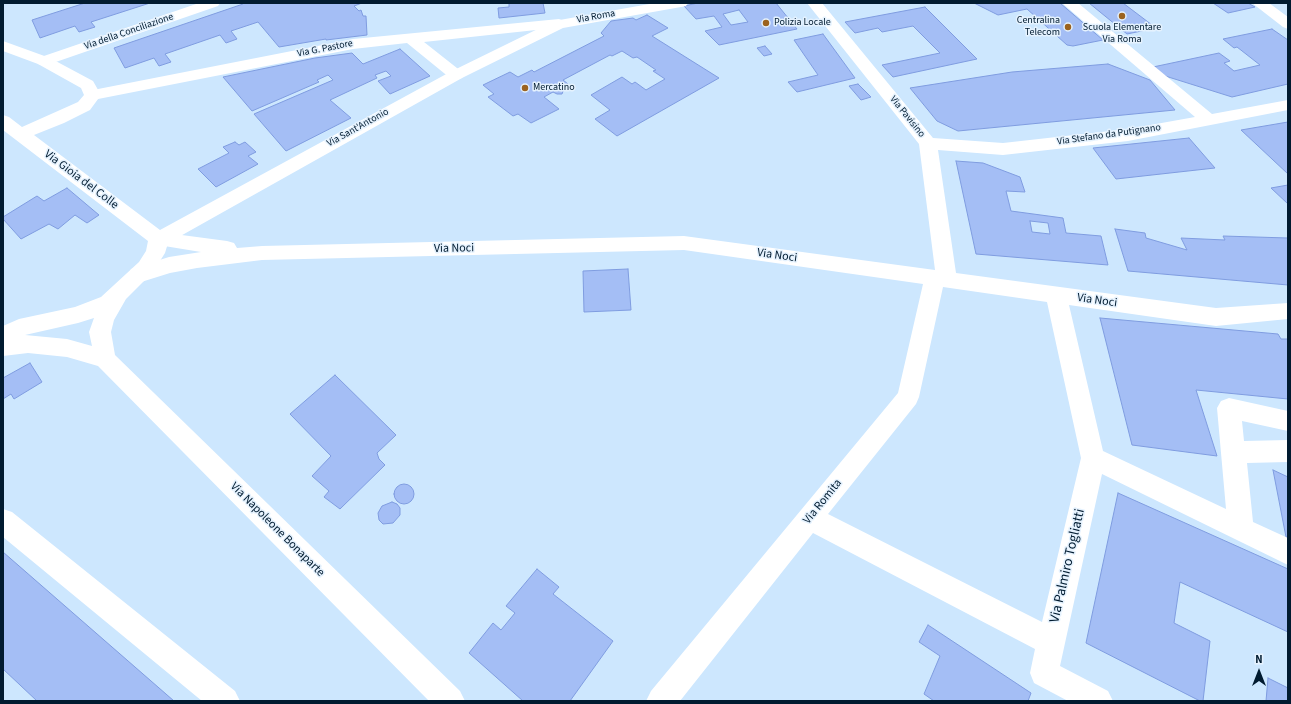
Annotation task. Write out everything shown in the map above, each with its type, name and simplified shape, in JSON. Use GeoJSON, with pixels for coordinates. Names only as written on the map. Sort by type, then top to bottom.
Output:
{"type":"FeatureCollection","features":[{"type":"Feature","properties":{"kind":"street","name":"Via della Conciliazione"},"geometry":{"type":"LineString","coordinates":[[44,61],[213,3]]}},
{"type":"Feature","properties":{"kind":"street","name":"Via Roma"},"geometry":{"type":"LineString","coordinates":[[559,24],[681,3]]}},
{"type":"Feature","properties":{"kind":"street","name":"Via Pavisino"},"geometry":{"type":"LineString","coordinates":[[814,3],[928,143],[941,279]]}},
{"type":"Feature","properties":{"kind":"street"},"geometry":{"type":"LineString","coordinates":[[1069,3],[1208,119]]}},
{"type":"Feature","properties":{"kind":"street"},"geometry":{"type":"LineString","coordinates":[[1259,3],[1288,24]]}},
{"type":"Feature","properties":{"kind":"street","name":"Via G. Pastore"},"geometry":{"type":"LineString","coordinates":[[93,95],[353,44],[559,24]]}},
{"type":"Feature","properties":{"kind":"street","name":"Via Sant'Antonio"},"geometry":{"type":"LineString","coordinates":[[159,239],[456,75],[559,24]]}},
{"type":"Feature","properties":{"kind":"street"},"geometry":{"type":"LineString","coordinates":[[410,38],[456,75]]}},
{"type":"Feature","properties":{"kind":"street"},"geometry":{"type":"LineString","coordinates":[[3,46],[44,61],[87,85],[93,95],[84,106],[58,119],[21,134]]}},
{"type":"Feature","properties":{"kind":"street","name":"Via Stefano da Putignano"},"geometry":{"type":"LineString","coordinates":[[928,143],[1003,149],[1128,135],[1288,105]]}},
{"type":"Feature","properties":{"kind":"street","name":"Via Gioia del Colle"},"geometry":{"type":"LineString","coordinates":[[3,121],[159,239]]}},
{"type":"Feature","properties":{"kind":"street"},"geometry":{"type":"LineString","coordinates":[[3,336],[19,328],[78,315],[108,303],[146,267],[155,253],[159,239]]}},
{"type":"Feature","properties":{"kind":"street","name":"Via Noci"},"geometry":{"type":"LineString","coordinates":[[159,239],[262,253]]}},
{"type":"Feature","properties":{"kind":"street","name":"Via Noci"},"geometry":{"type":"LineString","coordinates":[[138,275],[169,265],[196,260],[262,253],[684,243],[1216,317],[1288,311]]}},
{"type":"Feature","properties":{"kind":"street","name":"Via Romita"},"geometry":{"type":"LineString","coordinates":[[661,701],[908,397],[941,279]]}},
{"type":"Feature","properties":{"kind":"street","name":"Via Palmiro Togliatti"},"geometry":{"type":"LineString","coordinates":[[1056,295],[1093,458],[1044,673],[1098,701]]}},
{"type":"Feature","properties":{"kind":"street"},"geometry":{"type":"LineString","coordinates":[[105,359],[100,332],[104,319],[117,296]]}},
{"type":"Feature","properties":{"kind":"street","name":"Via Napoleone Bonaparte"},"geometry":{"type":"LineString","coordinates":[[3,346],[28,344],[67,348],[105,359],[450,701]]}},
{"type":"Feature","properties":{"kind":"street"},"geometry":{"type":"LineString","coordinates":[[1241,530],[1229,408],[1288,421]]}},
{"type":"Feature","properties":{"kind":"street"},"geometry":{"type":"LineString","coordinates":[[1234,452],[1288,451]]}},
{"type":"Feature","properties":{"kind":"street"},"geometry":{"type":"LineString","coordinates":[[1093,458],[1288,552]]}},
{"type":"Feature","properties":{"kind":"street"},"geometry":{"type":"LineString","coordinates":[[810,518],[1051,642]]}},
{"type":"Feature","properties":{"kind":"street"},"geometry":{"type":"LineString","coordinates":[[3,520],[225,701]]}},
{"type":"Feature","properties":{"kind":"building"},"geometry":{"type":"Polygon","coordinates":[[[85,3],[150,3],[91,22],[95,27],[79,32],[75,26],[40,38],[32,20],[85,3]]]}},
{"type":"Feature","properties":{"kind":"building"},"geometry":{"type":"Polygon","coordinates":[[[242,3],[362,3],[354,6],[359,11],[361,10],[363,16],[366,16],[367,35],[326,39],[279,47],[258,22],[231,31],[237,39],[226,43],[220,35],[165,54],[171,62],[159,66],[154,58],[125,68],[114,48],[243,4],[242,3]]]}},
{"type":"Feature","properties":{"kind":"building"},"geometry":{"type":"Polygon","coordinates":[[[509,3],[543,3],[545,13],[499,18],[498,8],[509,7],[509,3]]]}},
{"type":"Feature","properties":{"kind":"building","name":"Polizia Locale"},"geometry":{"type":"Polygon","coordinates":[[[698,3],[776,3],[797,29],[719,45],[705,31],[722,27],[714,16],[696,19],[684,6],[698,3]],[[739,10],[723,14],[731,25],[748,22],[739,10]]]}},
{"type":"Feature","properties":{"kind":"building","name":"Centralina Telecom"},"geometry":{"type":"Polygon","coordinates":[[[974,3],[1060,3],[1103,40],[1073,46],[1067,45],[1027,9],[998,15],[974,3]]]}},
{"type":"Feature","properties":{"kind":"building","name":"Scuola Elementare Via Roma"},"geometry":{"type":"Polygon","coordinates":[[[1089,3],[1123,3],[1156,28],[1127,34],[1089,3]]]}},
{"type":"Feature","properties":{"kind":"building"},"geometry":{"type":"Polygon","coordinates":[[[1213,3],[1248,3],[1255,7],[1228,13],[1213,3]]]}},
{"type":"Feature","properties":{"kind":"building"},"geometry":{"type":"Polygon","coordinates":[[[925,7],[977,59],[893,77],[882,65],[940,53],[913,26],[882,32],[878,28],[855,33],[845,22],[925,7]]]}},
{"type":"Feature","properties":{"kind":"building"},"geometry":{"type":"Polygon","coordinates":[[[647,15],[668,28],[652,36],[719,78],[617,136],[595,119],[610,110],[591,95],[622,77],[632,84],[635,82],[646,90],[665,79],[653,71],[656,70],[637,57],[633,58],[622,51],[612,56],[610,55],[563,80],[568,84],[565,86],[562,94],[553,92],[544,97],[559,109],[531,123],[518,114],[513,116],[488,97],[494,94],[483,85],[510,72],[518,77],[532,70],[534,72],[604,36],[601,33],[611,21],[633,18],[636,20],[647,15]]]}},
{"type":"Feature","properties":{"kind":"building"},"geometry":{"type":"Polygon","coordinates":[[[1272,29],[1288,40],[1288,84],[1232,97],[1162,75],[1153,67],[1219,53],[1230,61],[1224,63],[1234,71],[1260,65],[1237,47],[1234,48],[1223,39],[1272,29]]]}},
{"type":"Feature","properties":{"kind":"building"},"geometry":{"type":"Polygon","coordinates":[[[823,34],[855,78],[797,92],[788,82],[818,75],[794,40],[823,34]]]}},
{"type":"Feature","properties":{"kind":"building"},"geometry":{"type":"Polygon","coordinates":[[[765,46],[772,54],[764,56],[757,48],[765,46]]]}},
{"type":"Feature","properties":{"kind":"building"},"geometry":{"type":"Polygon","coordinates":[[[400,49],[430,76],[390,94],[378,81],[391,76],[386,71],[375,75],[377,78],[330,100],[351,118],[286,151],[254,114],[333,80],[328,75],[317,80],[319,82],[252,111],[223,77],[315,58],[352,53],[363,64],[400,49]]]}},
{"type":"Feature","properties":{"kind":"building"},"geometry":{"type":"Polygon","coordinates":[[[1108,64],[1150,80],[1175,110],[958,131],[937,121],[910,88],[1012,72],[1108,64]]]}},
{"type":"Feature","properties":{"kind":"building"},"geometry":{"type":"Polygon","coordinates":[[[858,84],[871,97],[861,100],[849,86],[858,84]]]}},
{"type":"Feature","properties":{"kind":"building"},"geometry":{"type":"Polygon","coordinates":[[[1288,122],[1288,174],[1241,130],[1288,122]]]}},
{"type":"Feature","properties":{"kind":"building"},"geometry":{"type":"Polygon","coordinates":[[[1189,138],[1215,168],[1116,179],[1093,148],[1189,138]]]}},
{"type":"Feature","properties":{"kind":"building"},"geometry":{"type":"Polygon","coordinates":[[[235,142],[239,145],[245,142],[256,152],[248,156],[258,164],[216,187],[198,169],[229,153],[223,147],[235,142]]]}},
{"type":"Feature","properties":{"kind":"building"},"geometry":{"type":"Polygon","coordinates":[[[956,161],[983,163],[1020,177],[1025,192],[1006,191],[1011,211],[1063,218],[1066,233],[1101,236],[1108,265],[976,254],[956,161]],[[1030,221],[1032,232],[1050,234],[1048,223],[1030,221]]]}},
{"type":"Feature","properties":{"kind":"building"},"geometry":{"type":"Polygon","coordinates":[[[1288,185],[1288,204],[1271,188],[1288,185]]]}},
{"type":"Feature","properties":{"kind":"building"},"geometry":{"type":"Polygon","coordinates":[[[67,188],[99,215],[87,223],[75,215],[58,229],[49,224],[21,239],[3,219],[3,217],[37,196],[44,201],[67,188]]]}},
{"type":"Feature","properties":{"kind":"building"},"geometry":{"type":"Polygon","coordinates":[[[1115,229],[1145,233],[1146,238],[1187,250],[1181,238],[1225,240],[1223,236],[1288,238],[1288,285],[1128,271],[1115,229]]]}},
{"type":"Feature","properties":{"kind":"building"},"geometry":{"type":"Polygon","coordinates":[[[628,269],[631,310],[584,312],[583,271],[628,269]]]}},
{"type":"Feature","properties":{"kind":"building"},"geometry":{"type":"Polygon","coordinates":[[[1100,318],[1278,334],[1281,339],[1288,339],[1288,399],[1196,390],[1217,456],[1132,445],[1100,318]]]}},
{"type":"Feature","properties":{"kind":"building"},"geometry":{"type":"Polygon","coordinates":[[[30,363],[42,382],[14,399],[11,394],[3,399],[3,378],[30,363]]]}},
{"type":"Feature","properties":{"kind":"building"},"geometry":{"type":"Polygon","coordinates":[[[335,375],[396,435],[377,453],[379,459],[385,465],[340,509],[324,497],[329,491],[312,476],[331,456],[290,414],[335,375]]]}},
{"type":"Feature","properties":{"kind":"building"},"geometry":{"type":"Polygon","coordinates":[[[1273,470],[1288,477],[1288,538],[1286,537],[1273,470]]]}},
{"type":"Feature","properties":{"kind":"building"},"geometry":{"type":"Polygon","coordinates":[[[404,484],[411,487],[414,494],[411,501],[404,504],[397,501],[394,494],[397,487],[404,484]]]}},
{"type":"Feature","properties":{"kind":"building"},"geometry":{"type":"Polygon","coordinates":[[[1118,493],[1288,569],[1288,632],[1180,582],[1174,623],[1210,641],[1203,701],[1200,701],[1086,643],[1118,493]]]}},
{"type":"Feature","properties":{"kind":"building"},"geometry":{"type":"Polygon","coordinates":[[[392,502],[397,504],[400,508],[400,515],[393,523],[383,524],[379,520],[378,513],[382,506],[392,502]]]}},
{"type":"Feature","properties":{"kind":"building"},"geometry":{"type":"Polygon","coordinates":[[[3,552],[174,701],[37,701],[3,669],[3,552]]]}},
{"type":"Feature","properties":{"kind":"building"},"geometry":{"type":"Polygon","coordinates":[[[537,569],[559,587],[553,594],[613,641],[570,701],[523,701],[469,653],[493,623],[501,630],[515,613],[506,606],[537,569]]]}},
{"type":"Feature","properties":{"kind":"building"},"geometry":{"type":"Polygon","coordinates":[[[928,625],[1031,693],[1028,701],[934,701],[924,694],[940,656],[919,642],[928,625]]]}},
{"type":"Feature","properties":{"kind":"building"},"geometry":{"type":"Polygon","coordinates":[[[1268,678],[1288,688],[1288,701],[1266,701],[1268,678]]]}},
{"type":"Feature","properties":{"kind":"place","name":"Scuola Elementare Via Roma"},"geometry":{"type":"Point","coordinates":[1122,16]}},
{"type":"Feature","properties":{"kind":"place","name":"Polizia Locale"},"geometry":{"type":"Point","coordinates":[766,23]}},
{"type":"Feature","properties":{"kind":"place","name":"Centralina Telecom"},"geometry":{"type":"Point","coordinates":[1068,27]}},
{"type":"Feature","properties":{"kind":"place","name":"Mercatino"},"geometry":{"type":"Point","coordinates":[525,88]}}]}
